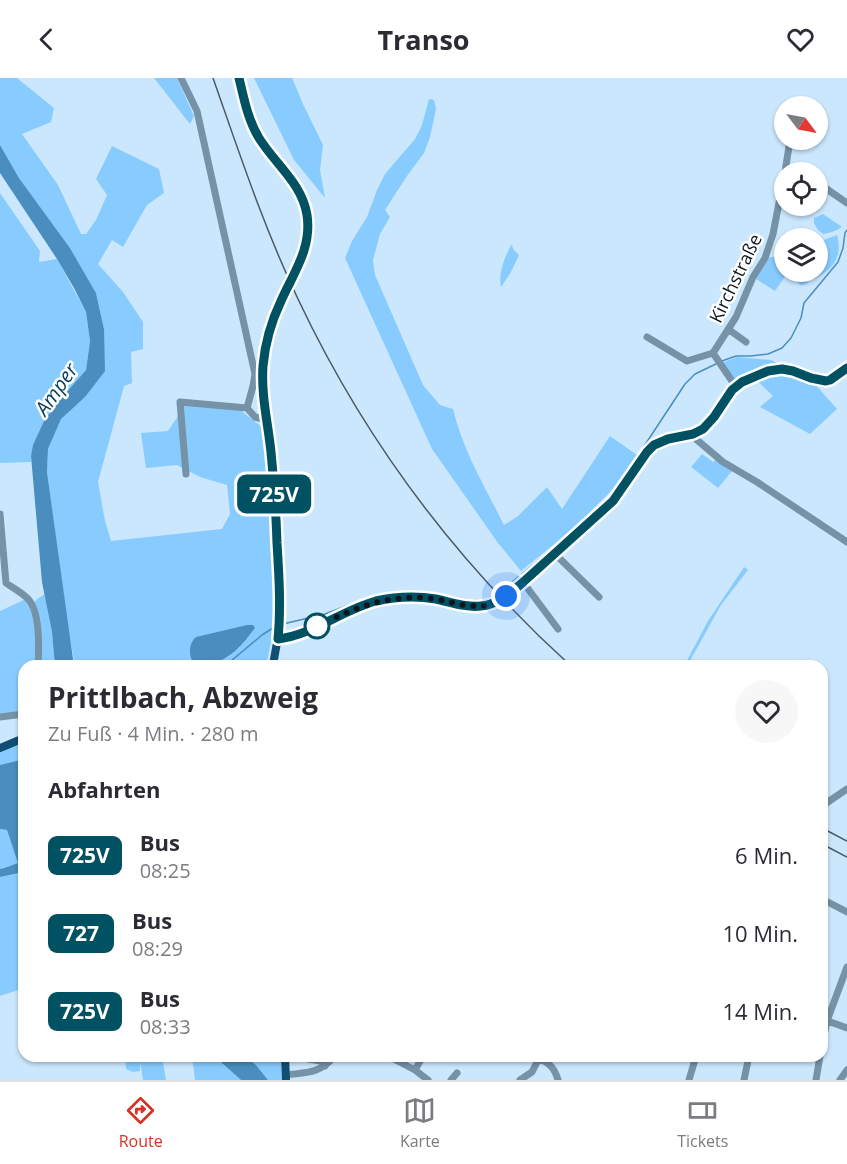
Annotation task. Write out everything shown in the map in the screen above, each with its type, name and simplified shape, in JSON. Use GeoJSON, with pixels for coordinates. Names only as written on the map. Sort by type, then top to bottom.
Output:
{"type":"FeatureCollection","features":[{"type":"Feature","properties":{"kind":"main road"},"geometry":{"type":"LineString","coordinates":[[239,78],[252,125],[267,150],[297,188],[304,204],[308,225],[305,250],[275,315],[266,345],[262,388],[276,507],[280,592],[278,639],[274,660]]}},
{"type":"Feature","properties":{"kind":"main road"},"geometry":{"type":"LineString","coordinates":[[0,748],[18,740]]}},
{"type":"Feature","properties":{"kind":"main road"},"geometry":{"type":"LineString","coordinates":[[285,1062],[286,1077]]}},
{"type":"Feature","properties":{"kind":"street"},"geometry":{"type":"LineString","coordinates":[[181,78],[197,111],[255,374],[247,408]]}},
{"type":"Feature","properties":{"kind":"street"},"geometry":{"type":"LineString","coordinates":[[828,190],[847,203]]}},
{"type":"Feature","properties":{"kind":"street","name":"Kirchstraße"},"geometry":{"type":"LineString","coordinates":[[713,353],[736,317],[753,276],[765,258],[776,216]]}},
{"type":"Feature","properties":{"kind":"street"},"geometry":{"type":"LineString","coordinates":[[728,329],[746,342]]}},
{"type":"Feature","properties":{"kind":"street"},"geometry":{"type":"LineString","coordinates":[[647,337],[687,361],[713,353],[736,387]]}},
{"type":"Feature","properties":{"kind":"street"},"geometry":{"type":"LineString","coordinates":[[278,639],[298,635],[376,601],[429,598],[481,606],[488,604],[521,584],[613,501],[654,445],[703,429],[728,395],[748,379],[773,369],[782,369],[826,381],[847,368]]}},
{"type":"Feature","properties":{"kind":"street"},"geometry":{"type":"LineString","coordinates":[[186,474],[180,402],[247,408],[255,417],[266,420]]}},
{"type":"Feature","properties":{"kind":"street"},"geometry":{"type":"LineString","coordinates":[[693,434],[723,462],[758,482],[847,542]]}},
{"type":"Feature","properties":{"kind":"street"},"geometry":{"type":"LineString","coordinates":[[0,514],[6,583],[32,603],[37,621],[38,660]]}},
{"type":"Feature","properties":{"kind":"street"},"geometry":{"type":"LineString","coordinates":[[554,553],[599,597]]}},
{"type":"Feature","properties":{"kind":"street"},"geometry":{"type":"LineString","coordinates":[[521,584],[558,629]]}},
{"type":"Feature","properties":{"kind":"street"},"geometry":{"type":"LineString","coordinates":[[0,717],[18,715]]}},
{"type":"Feature","properties":{"kind":"street"},"geometry":{"type":"LineString","coordinates":[[828,802],[847,789]]}},
{"type":"Feature","properties":{"kind":"street"},"geometry":{"type":"LineString","coordinates":[[828,902],[847,912]]}},
{"type":"Feature","properties":{"kind":"street"},"geometry":{"type":"LineString","coordinates":[[828,1011],[847,968]]}},
{"type":"Feature","properties":{"kind":"street"},"geometry":{"type":"LineString","coordinates":[[828,1021],[847,1028]]}},
{"type":"Feature","properties":{"kind":"street"},"geometry":{"type":"LineString","coordinates":[[322,1062],[325,1065]]}},
{"type":"Feature","properties":{"kind":"street"},"geometry":{"type":"LineString","coordinates":[[286,1077],[315,1071],[328,1062]]}},
{"type":"Feature","properties":{"kind":"street"},"geometry":{"type":"LineString","coordinates":[[400,1062],[428,1080]]}},
{"type":"Feature","properties":{"kind":"street"},"geometry":{"type":"LineString","coordinates":[[415,1070],[420,1062]]}},
{"type":"Feature","properties":{"kind":"street"},"geometry":{"type":"LineString","coordinates":[[520,1080],[531,1072],[534,1062]]}},
{"type":"Feature","properties":{"kind":"street"},"geometry":{"type":"LineString","coordinates":[[544,1062],[551,1066],[558,1079]]}},
{"type":"Feature","properties":{"kind":"street"},"geometry":{"type":"LineString","coordinates":[[689,1080],[694,1062]]}},
{"type":"Feature","properties":{"kind":"street"},"geometry":{"type":"LineString","coordinates":[[744,1080],[748,1062]]}},
{"type":"Feature","properties":{"kind":"street"},"geometry":{"type":"LineString","coordinates":[[816,1080],[819,1062]]}},
{"type":"Feature","properties":{"kind":"street"},"geometry":{"type":"LineString","coordinates":[[840,1080],[847,1070]]}},
{"type":"Feature","properties":{"kind":"street"},"geometry":{"type":"LineString","coordinates":[[451,1080],[457,1073]]}},
{"type":"Feature","properties":{"kind":"shaded area"},"geometry":{"type":"Polygon","coordinates":[[[0,78],[17,78],[54,108],[51,122],[22,134],[58,185],[81,234],[86,234],[96,220],[107,195],[96,179],[112,146],[159,169],[164,193],[147,205],[123,247],[112,240],[98,264],[123,292],[143,322],[143,349],[131,352],[132,383],[124,386],[98,482],[105,521],[111,541],[222,529],[230,514],[227,485],[200,477],[177,465],[146,468],[141,433],[168,431],[180,413],[177,405],[231,403],[262,427],[276,581],[275,632],[267,660],[222,660],[240,647],[190,658],[191,660],[74,660],[47,472],[48,449],[61,418],[85,397],[104,329],[96,293],[70,248],[19,178],[0,145],[0,78]]]}},
{"type":"Feature","properties":{"kind":"shaded area"},"geometry":{"type":"Polygon","coordinates":[[[154,78],[177,78],[194,116],[190,124],[154,78]]]}},
{"type":"Feature","properties":{"kind":"shaded area"},"geometry":{"type":"Polygon","coordinates":[[[254,78],[292,78],[323,145],[320,170],[325,198],[294,160],[254,78]]]}},
{"type":"Feature","properties":{"kind":"shaded area"},"geometry":{"type":"Polygon","coordinates":[[[429,99],[434,100],[436,109],[430,137],[424,153],[385,210],[390,217],[380,234],[373,260],[375,275],[423,385],[440,405],[453,409],[469,454],[504,525],[518,516],[547,487],[562,509],[610,436],[637,455],[612,490],[574,528],[521,571],[498,543],[432,449],[345,258],[352,241],[367,217],[385,174],[415,139],[422,125],[429,99]]]}},
{"type":"Feature","properties":{"kind":"shaded area"},"geometry":{"type":"Polygon","coordinates":[[[0,145],[19,178],[70,248],[96,293],[104,329],[105,371],[85,397],[61,419],[48,449],[47,472],[73,660],[54,660],[52,632],[42,582],[31,456],[33,445],[45,419],[86,370],[90,341],[86,312],[57,259],[0,173],[0,145]]]}},
{"type":"Feature","properties":{"kind":"shaded area"},"geometry":{"type":"Polygon","coordinates":[[[0,193],[40,251],[39,262],[57,259],[86,312],[90,341],[86,370],[45,419],[31,456],[31,462],[0,463],[0,193]]]}},
{"type":"Feature","properties":{"kind":"shaded area"},"geometry":{"type":"Polygon","coordinates":[[[826,216],[842,227],[828,233],[828,228],[817,228],[814,218],[826,216]]]}},
{"type":"Feature","properties":{"kind":"shaded area"},"geometry":{"type":"Polygon","coordinates":[[[837,235],[839,250],[835,262],[828,269],[828,238],[837,235]]]}},
{"type":"Feature","properties":{"kind":"shaded area"},"geometry":{"type":"Polygon","coordinates":[[[512,244],[513,249],[519,255],[501,287],[500,276],[512,244]]]}},
{"type":"Feature","properties":{"kind":"shaded area"},"geometry":{"type":"Polygon","coordinates":[[[774,257],[774,282],[781,282],[775,291],[753,277],[765,258],[774,257]]]}},
{"type":"Feature","properties":{"kind":"shaded area"},"geometry":{"type":"Polygon","coordinates":[[[737,357],[771,360],[814,383],[837,409],[810,434],[760,407],[773,396],[748,372],[734,380],[722,363],[737,357]]]}},
{"type":"Feature","properties":{"kind":"shaded area"},"geometry":{"type":"Polygon","coordinates":[[[702,454],[732,471],[718,488],[691,467],[702,454]]]}},
{"type":"Feature","properties":{"kind":"shaded area"},"geometry":{"type":"Polygon","coordinates":[[[744,567],[748,570],[721,605],[690,660],[687,660],[708,621],[744,567]]]}},
{"type":"Feature","properties":{"kind":"shaded area"},"geometry":{"type":"Polygon","coordinates":[[[45,594],[54,660],[39,660],[34,603],[45,594]]]}},
{"type":"Feature","properties":{"kind":"shaded area"},"geometry":{"type":"Polygon","coordinates":[[[26,599],[33,614],[36,640],[35,660],[18,660],[18,713],[0,715],[0,611],[26,599]]]}},
{"type":"Feature","properties":{"kind":"shaded area"},"geometry":{"type":"Polygon","coordinates":[[[247,625],[253,625],[255,628],[240,646],[223,660],[192,660],[190,650],[196,637],[247,625]]]}},
{"type":"Feature","properties":{"kind":"shaded area"},"geometry":{"type":"Polygon","coordinates":[[[18,744],[18,760],[0,765],[0,752],[18,744]]]}},
{"type":"Feature","properties":{"kind":"shaded area"},"geometry":{"type":"Polygon","coordinates":[[[18,760],[18,863],[7,830],[0,829],[0,765],[18,760]]]}},
{"type":"Feature","properties":{"kind":"shaded area"},"geometry":{"type":"Polygon","coordinates":[[[0,829],[7,830],[18,863],[0,869],[0,829]]]}},
{"type":"Feature","properties":{"kind":"shaded area"},"geometry":{"type":"Polygon","coordinates":[[[18,863],[18,873],[0,877],[0,869],[18,863]]]}},
{"type":"Feature","properties":{"kind":"shaded area"},"geometry":{"type":"Polygon","coordinates":[[[18,873],[18,990],[0,996],[0,877],[18,873]]]}},
{"type":"Feature","properties":{"kind":"shaded area"},"geometry":{"type":"Polygon","coordinates":[[[125,1062],[140,1062],[140,1071],[133,1072],[126,1069],[125,1062]]]}},
{"type":"Feature","properties":{"kind":"shaded area"},"geometry":{"type":"Polygon","coordinates":[[[140,1062],[163,1062],[166,1080],[143,1080],[140,1062]]]}},
{"type":"Feature","properties":{"kind":"shaded area"},"geometry":{"type":"Polygon","coordinates":[[[193,1062],[221,1062],[241,1080],[195,1080],[193,1062]]]}},
{"type":"Feature","properties":{"kind":"shaded area"},"geometry":{"type":"Polygon","coordinates":[[[221,1062],[252,1062],[268,1080],[241,1080],[221,1062]]]}},
{"type":"Feature","properties":{"kind":"shaded area"},"geometry":{"type":"Polygon","coordinates":[[[252,1062],[281,1062],[282,1080],[268,1080],[252,1062]]]}},
{"type":"Feature","properties":{"kind":"waterway"},"geometry":{"type":"LineString","coordinates":[[722,361],[736,356],[768,354],[782,348],[791,338],[801,318],[804,303],[838,262],[847,230]]}},
{"type":"Feature","properties":{"kind":"waterway"},"geometry":{"type":"LineString","coordinates":[[522,574],[610,498],[685,384],[695,374],[718,363]]}},
{"type":"Feature","properties":{"kind":"waterway"},"geometry":{"type":"LineString","coordinates":[[283,624],[325,614],[378,595],[397,592],[485,600],[502,591],[518,577]]}},
{"type":"Feature","properties":{"kind":"waterway"},"geometry":{"type":"LineString","coordinates":[[232,660],[276,626]]}},
{"type":"Feature","properties":{"kind":"railway"},"geometry":{"type":"LineString","coordinates":[[213,78],[274,245],[298,299],[352,401],[416,496],[451,541],[529,626],[565,660]]}},
{"type":"Feature","properties":{"kind":"railway"},"geometry":{"type":"LineString","coordinates":[[828,831],[847,841]]}},
{"type":"Feature","properties":{"kind":"railway"},"geometry":{"type":"LineString","coordinates":[[828,847],[847,857]]}},
{"type":"Feature","properties":{"kind":"bus line","name":"725V"},"geometry":{"type":"LineString","coordinates":[[239,78],[252,125],[267,150],[297,188],[304,204],[308,225],[305,250],[270,328],[263,365],[262,388],[276,507],[280,592],[278,639],[298,635],[376,601],[409,597],[481,606],[506,596],[613,501],[654,445],[703,429],[732,390],[742,382],[773,369],[793,371],[826,381],[847,368]]}},
{"type":"Feature","properties":{"kind":"route"},"geometry":{"type":"LineString","coordinates":[[317,626],[376,601],[409,597],[481,606],[506,596]]}},
{"type":"Feature","properties":{"kind":"water label","name":"Amper"},"geometry":{"type":"Point","coordinates":[56,389]}}]}
